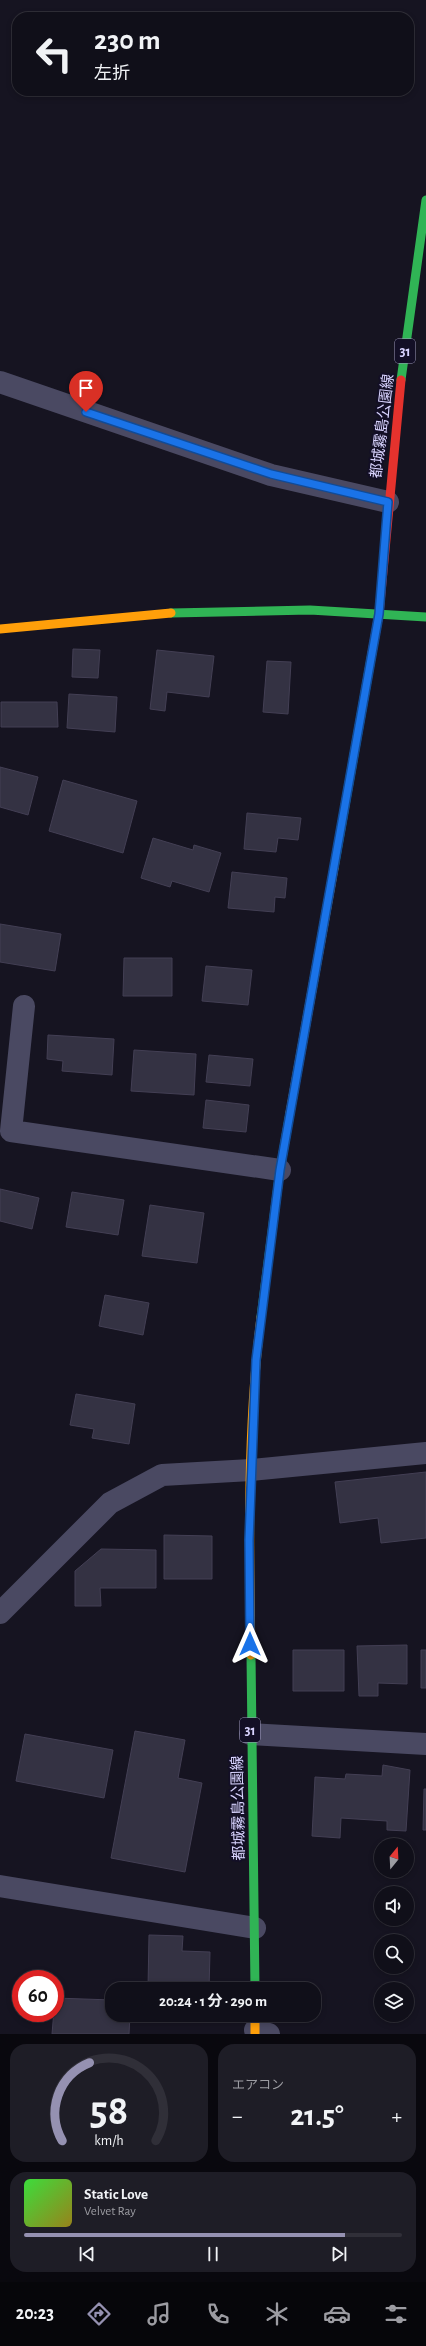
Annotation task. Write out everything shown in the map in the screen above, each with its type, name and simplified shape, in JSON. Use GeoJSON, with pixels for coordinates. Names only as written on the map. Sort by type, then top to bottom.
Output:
{"type":"FeatureCollection","features":[{"type":"Feature","properties":{"kind":"main road","name":"都城霧島公園線"},"geometry":{"type":"LineString","coordinates":[[255,1982],[250,1734],[249,1540],[256,1360],[280,1170],[379,614],[388,502],[401,379],[426,200]]}},
{"type":"Feature","properties":{"kind":"main road"},"geometry":{"type":"LineString","coordinates":[[0,629],[155,613],[310,610],[426,617]]}},
{"type":"Feature","properties":{"kind":"street"},"geometry":{"type":"LineString","coordinates":[[0,382],[271,474],[388,502]]}},
{"type":"Feature","properties":{"kind":"street"},"geometry":{"type":"LineString","coordinates":[[24,1006],[11,1131],[280,1170]]}},
{"type":"Feature","properties":{"kind":"street"},"geometry":{"type":"LineString","coordinates":[[0,1613],[110,1503],[162,1475],[251,1470],[426,1453]]}},
{"type":"Feature","properties":{"kind":"street"},"geometry":{"type":"LineString","coordinates":[[250,1734],[426,1744]]}},
{"type":"Feature","properties":{"kind":"street"},"geometry":{"type":"LineString","coordinates":[[0,1886],[255,1928]]}},
{"type":"Feature","properties":{"kind":"building"},"geometry":{"type":"Polygon","coordinates":[[[73,649],[100,650],[98,678],[72,677],[73,649]]]}},
{"type":"Feature","properties":{"kind":"building"},"geometry":{"type":"Polygon","coordinates":[[[157,650],[214,656],[209,697],[167,692],[165,711],[150,709],[157,650]]]}},
{"type":"Feature","properties":{"kind":"building"},"geometry":{"type":"Polygon","coordinates":[[[267,661],[291,662],[288,714],[263,712],[267,661]]]}},
{"type":"Feature","properties":{"kind":"building"},"geometry":{"type":"Polygon","coordinates":[[[69,694],[117,697],[115,732],[67,728],[69,694]]]}},
{"type":"Feature","properties":{"kind":"building"},"geometry":{"type":"Polygon","coordinates":[[[1,702],[57,702],[58,727],[1,727],[1,702]]]}},
{"type":"Feature","properties":{"kind":"building"},"geometry":{"type":"Polygon","coordinates":[[[0,767],[38,777],[28,815],[0,807],[0,767]]]}},
{"type":"Feature","properties":{"kind":"building"},"geometry":{"type":"Polygon","coordinates":[[[63,780],[137,801],[123,853],[49,831],[63,780]]]}},
{"type":"Feature","properties":{"kind":"building"},"geometry":{"type":"Polygon","coordinates":[[[247,813],[301,818],[298,840],[278,838],[276,852],[244,849],[247,813]]]}},
{"type":"Feature","properties":{"kind":"building"},"geometry":{"type":"Polygon","coordinates":[[[153,838],[193,850],[194,845],[221,853],[209,892],[172,881],[170,887],[141,878],[153,838]]]}},
{"type":"Feature","properties":{"kind":"building"},"geometry":{"type":"Polygon","coordinates":[[[232,872],[287,878],[285,898],[275,897],[274,912],[228,908],[232,872]]]}},
{"type":"Feature","properties":{"kind":"building"},"geometry":{"type":"Polygon","coordinates":[[[0,924],[61,934],[55,971],[0,962],[0,924]]]}},
{"type":"Feature","properties":{"kind":"building"},"geometry":{"type":"Polygon","coordinates":[[[124,958],[172,958],[172,996],[123,996],[124,958]]]}},
{"type":"Feature","properties":{"kind":"building"},"geometry":{"type":"Polygon","coordinates":[[[206,966],[252,970],[248,1005],[202,1001],[206,966]]]}},
{"type":"Feature","properties":{"kind":"building"},"geometry":{"type":"Polygon","coordinates":[[[48,1035],[114,1039],[112,1075],[62,1071],[63,1061],[47,1059],[48,1035]]]}},
{"type":"Feature","properties":{"kind":"building"},"geometry":{"type":"Polygon","coordinates":[[[134,1050],[196,1054],[194,1095],[131,1091],[134,1050]]]}},
{"type":"Feature","properties":{"kind":"building"},"geometry":{"type":"Polygon","coordinates":[[[209,1055],[253,1059],[250,1086],[206,1082],[209,1055]]]}},
{"type":"Feature","properties":{"kind":"building"},"geometry":{"type":"Polygon","coordinates":[[[206,1100],[249,1105],[246,1132],[203,1128],[206,1100]]]}},
{"type":"Feature","properties":{"kind":"building"},"geometry":{"type":"Polygon","coordinates":[[[0,1189],[39,1198],[32,1229],[0,1221],[0,1189]]]}},
{"type":"Feature","properties":{"kind":"building"},"geometry":{"type":"Polygon","coordinates":[[[72,1192],[124,1200],[118,1235],[66,1227],[72,1192]]]}},
{"type":"Feature","properties":{"kind":"building"},"geometry":{"type":"Polygon","coordinates":[[[150,1205],[204,1213],[197,1263],[142,1256],[150,1205]]]}},
{"type":"Feature","properties":{"kind":"building"},"geometry":{"type":"Polygon","coordinates":[[[105,1295],[149,1303],[143,1335],[99,1326],[105,1295]]]}},
{"type":"Feature","properties":{"kind":"building"},"geometry":{"type":"Polygon","coordinates":[[[76,1394],[135,1404],[129,1444],[92,1438],[94,1429],[70,1425],[76,1394]]]}},
{"type":"Feature","properties":{"kind":"building"},"geometry":{"type":"Polygon","coordinates":[[[426,1472],[426,1538],[381,1543],[378,1518],[340,1523],[335,1482],[426,1472]]]}},
{"type":"Feature","properties":{"kind":"building"},"geometry":{"type":"Polygon","coordinates":[[[164,1535],[212,1536],[212,1579],[164,1579],[164,1535]]]}},
{"type":"Feature","properties":{"kind":"building"},"geometry":{"type":"Polygon","coordinates":[[[101,1549],[156,1550],[156,1588],[100,1588],[101,1606],[75,1606],[75,1571],[101,1549]]]}},
{"type":"Feature","properties":{"kind":"building"},"geometry":{"type":"Polygon","coordinates":[[[407,1645],[407,1684],[378,1683],[378,1696],[359,1696],[357,1646],[407,1645]]]}},
{"type":"Feature","properties":{"kind":"building"},"geometry":{"type":"Polygon","coordinates":[[[293,1650],[344,1650],[344,1691],[293,1691],[293,1650]]]}},
{"type":"Feature","properties":{"kind":"building"},"geometry":{"type":"Polygon","coordinates":[[[421,1650],[426,1650],[426,1688],[421,1688],[421,1650]]]}},
{"type":"Feature","properties":{"kind":"building"},"geometry":{"type":"Polygon","coordinates":[[[135,1731],[185,1740],[178,1778],[202,1783],[185,1872],[111,1858],[135,1731]]]}},
{"type":"Feature","properties":{"kind":"building"},"geometry":{"type":"Polygon","coordinates":[[[25,1734],[113,1750],[104,1798],[16,1781],[25,1734]]]}},
{"type":"Feature","properties":{"kind":"building"},"geometry":{"type":"Polygon","coordinates":[[[383,1765],[410,1770],[406,1831],[387,1830],[387,1821],[341,1818],[340,1838],[312,1836],[315,1777],[345,1779],[346,1774],[382,1776],[383,1765]]]}},
{"type":"Feature","properties":{"kind":"building"},"geometry":{"type":"Polygon","coordinates":[[[424,1789],[426,1789],[426,1830],[423,1830],[424,1789]]]}},
{"type":"Feature","properties":{"kind":"building"},"geometry":{"type":"Polygon","coordinates":[[[149,1935],[183,1936],[182,1951],[210,1952],[209,1982],[148,1982],[149,1935]]]}},
{"type":"Feature","properties":{"kind":"building"},"geometry":{"type":"Polygon","coordinates":[[[64,1998],[105,2000],[105,2022],[130,2022],[129,2034],[52,2034],[53,2022],[64,2022],[64,1998]]]}},
{"type":"Feature","properties":{"kind":"traffic: fast"},"geometry":{"type":"LineString","coordinates":[[401,380],[426,200]]}},
{"type":"Feature","properties":{"kind":"traffic: fast"},"geometry":{"type":"LineString","coordinates":[[171,613],[310,610],[426,617]]}},
{"type":"Feature","properties":{"kind":"traffic: fast"},"geometry":{"type":"LineString","coordinates":[[334,868],[372,653]]}},
{"type":"Feature","properties":{"kind":"traffic: fast"},"geometry":{"type":"LineString","coordinates":[[261,1317],[280,1170],[290,1113]]}},
{"type":"Feature","properties":{"kind":"traffic: fast"},"geometry":{"type":"LineString","coordinates":[[251,1655],[255,1982]]}},
{"type":"Feature","properties":{"kind":"traffic: slow"},"geometry":{"type":"LineString","coordinates":[[0,629],[171,613]]}},
{"type":"Feature","properties":{"kind":"traffic: slow"},"geometry":{"type":"LineString","coordinates":[[290,1113],[334,868]]}},
{"type":"Feature","properties":{"kind":"traffic: slow"},"geometry":{"type":"LineString","coordinates":[[251,1655],[251,1444],[256,1359],[261,1317]]}},
{"type":"Feature","properties":{"kind":"traffic: slow"},"geometry":{"type":"LineString","coordinates":[[255,2022],[255,2034]]}},
{"type":"Feature","properties":{"kind":"traffic: jam"},"geometry":{"type":"LineString","coordinates":[[372,653],[379,614],[401,380]]}},
{"type":"Feature","properties":{"kind":"route"},"geometry":{"type":"LineString","coordinates":[[86,412],[271,474],[388,502],[379,614],[280,1170],[256,1360],[249,1540],[250,1644]]}}]}
